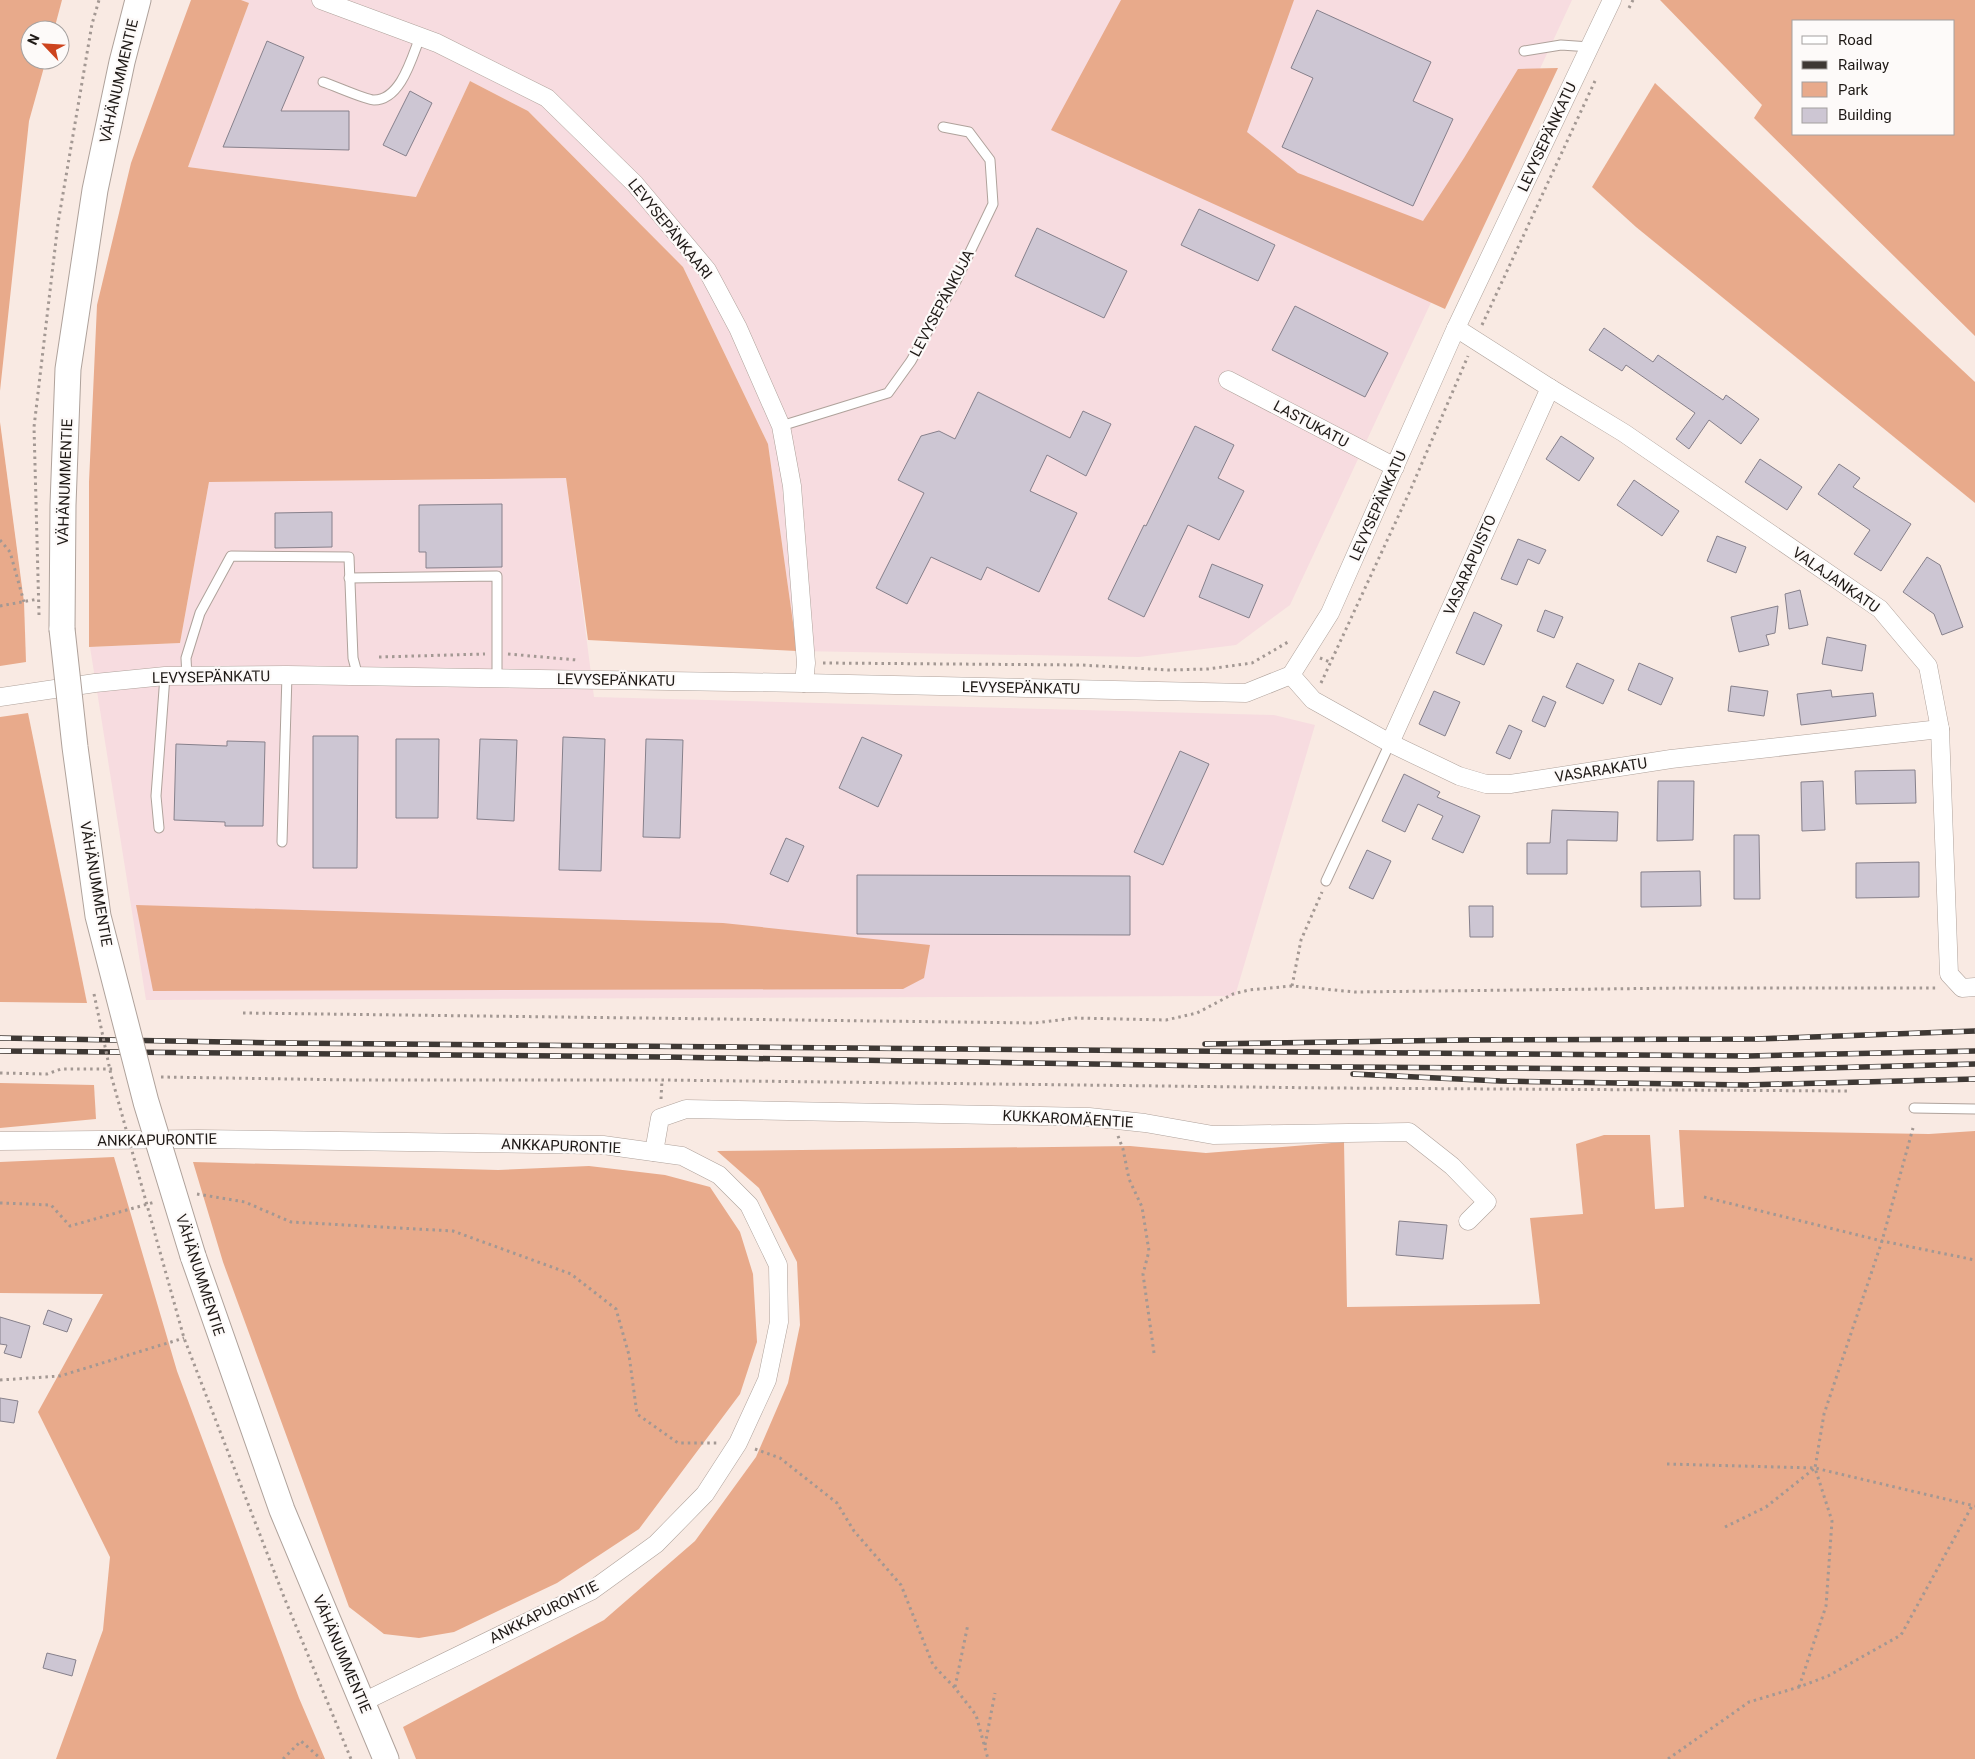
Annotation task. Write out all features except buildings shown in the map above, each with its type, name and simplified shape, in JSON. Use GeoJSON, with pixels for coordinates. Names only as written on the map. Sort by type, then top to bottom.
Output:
{"type":"FeatureCollection","features":[{"type":"Feature","properties":{"kind":"main road","name":"VÄHÄNUMMENTIE"},"geometry":{"type":"LineString","coordinates":[[138,0],[122,62],[95,190],[68,369],[63,505],[62,629],[75,747],[98,916],[146,1102],[193,1256],[282,1510],[386,1759]]}},
{"type":"Feature","properties":{"kind":"street","name":"LEVYSEPÄNKAARI"},"geometry":{"type":"LineString","coordinates":[[321,0],[437,43],[547,98],[635,184],[707,270],[738,328],[781,426],[792,486],[806,663],[804,683]]}},
{"type":"Feature","properties":{"kind":"street","name":"LEVYSEPÄNKATU"},"geometry":{"type":"LineString","coordinates":[[0,697],[96,683],[165,676],[287,675],[497,678],[1246,693],[1291,675],[1330,613],[1456,328],[1612,0]]}},
{"type":"Feature","properties":{"kind":"street","name":"VALAJANKATU"},"geometry":{"type":"LineString","coordinates":[[1456,328],[1624,433],[1880,609],[1928,666],[1940,729],[1949,974],[1969,988]]}},
{"type":"Feature","properties":{"kind":"street","name":"LASTUKATU"},"geometry":{"type":"LineString","coordinates":[[1228,380],[1395,467]]}},
{"type":"Feature","properties":{"kind":"street","name":"VASARAPUISTO"},"geometry":{"type":"LineString","coordinates":[[1390,743],[1550,388]]}},
{"type":"Feature","properties":{"kind":"street","name":"VASARAKATU"},"geometry":{"type":"LineString","coordinates":[[1291,675],[1313,700],[1390,743],[1459,776],[1486,784],[1510,784],[1671,759],[1940,729]]}},
{"type":"Feature","properties":{"kind":"street","name":"KUKKAROMÄENTIE"},"geometry":{"type":"LineString","coordinates":[[654,1152],[660,1118],[686,1109],[1089,1117],[1145,1123],[1213,1135],[1409,1132],[1452,1166],[1487,1202],[1468,1221]]}},
{"type":"Feature","properties":{"kind":"street","name":"ANKKAPURONTIE"},"geometry":{"type":"LineString","coordinates":[[0,1141],[198,1139],[603,1145],[682,1156],[719,1176],[749,1205],[778,1266],[779,1322],[767,1380],[738,1443],[705,1494],[656,1544],[591,1591],[363,1702]]}},
{"type":"Feature","properties":{"kind":"lane"},"geometry":{"type":"LineString","coordinates":[[323,82],[374,100],[388,96],[404,78],[420,37]]}},
{"type":"Feature","properties":{"kind":"lane"},"geometry":{"type":"LineString","coordinates":[[1524,51],[1561,45],[1590,47]]}},
{"type":"Feature","properties":{"kind":"lane","name":"LEVYSEPÄNKUJA"},"geometry":{"type":"LineString","coordinates":[[781,426],[888,394],[911,361],[956,282],[993,204],[990,160],[969,132],[943,127]]}},
{"type":"Feature","properties":{"kind":"lane"},"geometry":{"type":"LineString","coordinates":[[188,677],[186,658],[200,613],[231,556],[349,557],[353,658],[358,677]]}},
{"type":"Feature","properties":{"kind":"lane"},"geometry":{"type":"LineString","coordinates":[[349,578],[497,576],[497,678]]}},
{"type":"Feature","properties":{"kind":"lane"},"geometry":{"type":"LineString","coordinates":[[282,842],[287,675]]}},
{"type":"Feature","properties":{"kind":"lane"},"geometry":{"type":"LineString","coordinates":[[159,828],[156,796],[165,676]]}},
{"type":"Feature","properties":{"kind":"lane"},"geometry":{"type":"LineString","coordinates":[[1326,881],[1390,743]]}},
{"type":"Feature","properties":{"kind":"lane"},"geometry":{"type":"LineString","coordinates":[[1914,1108],[1975,1109]]}},
{"type":"Feature","properties":{"kind":"path"},"geometry":{"type":"LineString","coordinates":[[0,540],[10,552],[24,602]]}},
{"type":"Feature","properties":{"kind":"path"},"geometry":{"type":"LineString","coordinates":[[0,606],[38,600]]}},
{"type":"Feature","properties":{"kind":"path"},"geometry":{"type":"LineString","coordinates":[[806,663],[1081,665],[1168,670],[1208,669],[1252,663],[1288,642],[1306,653],[1330,662]]}},
{"type":"Feature","properties":{"kind":"path"},"geometry":{"type":"LineString","coordinates":[[353,658],[498,653],[584,660]]}},
{"type":"Feature","properties":{"kind":"path"},"geometry":{"type":"LineString","coordinates":[[1292,986],[1300,940],[1326,881]]}},
{"type":"Feature","properties":{"kind":"path"},"geometry":{"type":"LineString","coordinates":[[243,1013],[1036,1023],[1075,1018],[1166,1020],[1197,1013],[1233,994],[1249,990],[1292,986],[1355,992],[1683,988],[1969,988]]}},
{"type":"Feature","properties":{"kind":"path"},"geometry":{"type":"LineString","coordinates":[[0,1073],[47,1074],[61,1069],[122,1069]]}},
{"type":"Feature","properties":{"kind":"path"},"geometry":{"type":"LineString","coordinates":[[154,1076],[354,1080],[662,1080],[1329,1088],[1848,1091]]}},
{"type":"Feature","properties":{"kind":"path"},"geometry":{"type":"LineString","coordinates":[[1111,1120],[1123,1149],[1129,1179],[1142,1208],[1149,1251],[1143,1274],[1154,1353]]}},
{"type":"Feature","properties":{"kind":"path"},"geometry":{"type":"LineString","coordinates":[[1799,1687],[1826,1606],[1827,1596],[1832,1521],[1815,1468],[1824,1414],[1882,1241],[1913,1128]]}},
{"type":"Feature","properties":{"kind":"path"},"geometry":{"type":"LineString","coordinates":[[197,1194],[245,1202],[291,1222],[454,1231],[571,1274],[616,1308],[630,1355],[637,1414],[678,1443],[738,1443],[780,1458],[837,1503],[854,1531],[901,1584],[933,1666],[976,1715],[988,1759]]}},
{"type":"Feature","properties":{"kind":"path"},"geometry":{"type":"LineString","coordinates":[[1704,1197],[1882,1241],[1975,1260]]}},
{"type":"Feature","properties":{"kind":"path"},"geometry":{"type":"LineString","coordinates":[[0,1203],[51,1205],[70,1226],[163,1200]]}},
{"type":"Feature","properties":{"kind":"path"},"geometry":{"type":"LineString","coordinates":[[160,1252],[184,1338],[284,1597],[351,1759]]}},
{"type":"Feature","properties":{"kind":"path"},"geometry":{"type":"LineString","coordinates":[[0,1380],[60,1376],[184,1338]]}},
{"type":"Feature","properties":{"kind":"path"},"geometry":{"type":"LineString","coordinates":[[1666,1464],[1815,1468],[1974,1506],[1901,1635],[1828,1676],[1749,1702],[1668,1759]]}},
{"type":"Feature","properties":{"kind":"path"},"geometry":{"type":"LineString","coordinates":[[1725,1527],[1766,1507],[1815,1468]]}},
{"type":"Feature","properties":{"kind":"path"},"geometry":{"type":"LineString","coordinates":[[954,1688],[968,1624]]}},
{"type":"Feature","properties":{"kind":"path"},"geometry":{"type":"LineString","coordinates":[[985,1746],[995,1693]]}},
{"type":"Feature","properties":{"kind":"path"},"geometry":{"type":"LineString","coordinates":[[283,1759],[301,1741],[322,1759]]}},
{"type":"Feature","properties":{"kind":"shaded area"},"geometry":{"type":"Polygon","coordinates":[[[241,0],[1572,0],[1290,605],[1236,645],[1139,657],[797,651],[768,444],[683,267],[528,111],[470,81],[416,197],[188,167],[249,3],[241,0]]]}},
{"type":"Feature","properties":{"kind":"shaded area"},"geometry":{"type":"Polygon","coordinates":[[[566,478],[594,697],[1274,715],[1315,725],[1235,996],[146,1000],[90,647],[180,643],[209,482],[566,478]]]}},
{"type":"Feature","properties":{"kind":"green space"},"geometry":{"type":"Polygon","coordinates":[[[0,0],[62,0],[57,20],[20,20],[20,70],[43,70],[29,121],[0,391],[0,0]]]}},
{"type":"Feature","properties":{"kind":"green space"},"geometry":{"type":"Polygon","coordinates":[[[191,0],[241,0],[249,3],[188,167],[416,197],[470,81],[528,111],[683,267],[768,444],[797,651],[588,640],[566,478],[209,482],[180,643],[89,647],[89,482],[97,305],[131,163],[191,0]]]}},
{"type":"Feature","properties":{"kind":"green space"},"geometry":{"type":"Polygon","coordinates":[[[1121,0],[1294,0],[1247,132],[1298,173],[1423,221],[1518,69],[1558,68],[1445,309],[1051,130],[1121,0]]]}},
{"type":"Feature","properties":{"kind":"green space"},"geometry":{"type":"Polygon","coordinates":[[[1660,0],[1975,0],[1975,336],[1754,118],[1762,105],[1660,0]]]}},
{"type":"Feature","properties":{"kind":"green space"},"geometry":{"type":"Polygon","coordinates":[[[1655,83],[1975,382],[1975,503],[1636,227],[1592,187],[1655,83]]]}},
{"type":"Feature","properties":{"kind":"green space"},"geometry":{"type":"Polygon","coordinates":[[[0,422],[24,602],[26,662],[0,666],[0,422]]]}},
{"type":"Feature","properties":{"kind":"green space"},"geometry":{"type":"Polygon","coordinates":[[[28,713],[87,1003],[0,1002],[0,717],[28,713]]]}},
{"type":"Feature","properties":{"kind":"green space"},"geometry":{"type":"Polygon","coordinates":[[[136,905],[723,923],[930,945],[924,978],[903,989],[153,991],[136,905]]]}},
{"type":"Feature","properties":{"kind":"green space"},"geometry":{"type":"Polygon","coordinates":[[[0,1083],[94,1085],[96,1119],[0,1128],[0,1083]]]}},
{"type":"Feature","properties":{"kind":"green space"},"geometry":{"type":"Polygon","coordinates":[[[1679,1130],[1929,1134],[1975,1131],[1975,1759],[416,1759],[403,1727],[604,1620],[695,1541],[756,1457],[788,1383],[800,1325],[797,1262],[759,1188],[717,1151],[1130,1146],[1206,1153],[1344,1142],[1347,1307],[1540,1304],[1530,1218],[1583,1214],[1576,1144],[1604,1135],[1650,1135],[1655,1209],[1684,1207],[1679,1130]]]}},
{"type":"Feature","properties":{"kind":"green space"},"geometry":{"type":"Polygon","coordinates":[[[114,1157],[177,1371],[299,1698],[325,1759],[56,1759],[103,1630],[110,1557],[38,1412],[103,1294],[0,1293],[0,1162],[114,1157]]]}},
{"type":"Feature","properties":{"kind":"green space"},"geometry":{"type":"Polygon","coordinates":[[[193,1162],[498,1170],[589,1166],[665,1175],[710,1187],[740,1232],[753,1274],[757,1342],[740,1394],[639,1529],[557,1583],[454,1632],[419,1638],[384,1634],[349,1607],[223,1262],[193,1162]]]}},
{"type":"Feature","properties":{"kind":"railway"},"geometry":{"type":"LineString","coordinates":[[1205,1044],[1465,1040],[1756,1039],[1975,1031]]}},
{"type":"Feature","properties":{"kind":"railway"},"geometry":{"type":"LineString","coordinates":[[0,1038],[283,1043],[1748,1056],[1975,1051]]}},
{"type":"Feature","properties":{"kind":"railway"},"geometry":{"type":"LineString","coordinates":[[0,1051],[664,1057],[1214,1066],[1746,1070],[1975,1064]]}},
{"type":"Feature","properties":{"kind":"railway"},"geometry":{"type":"LineString","coordinates":[[1353,1074],[1500,1081],[1746,1085],[1975,1079]]}}]}
